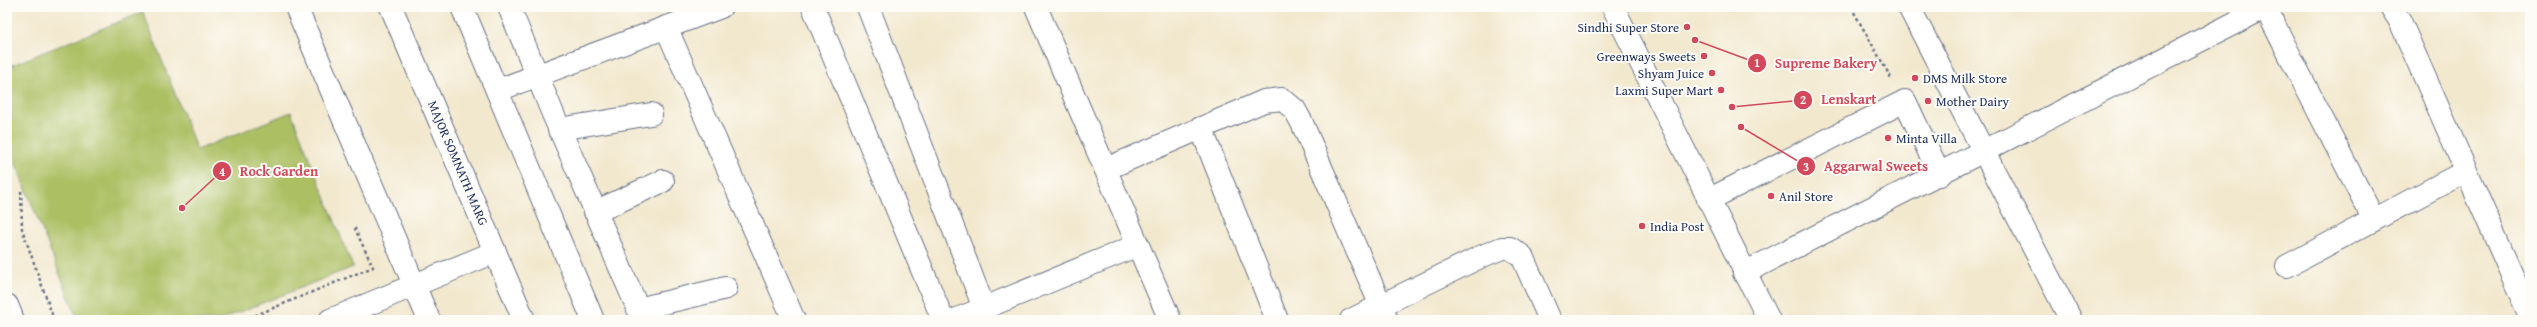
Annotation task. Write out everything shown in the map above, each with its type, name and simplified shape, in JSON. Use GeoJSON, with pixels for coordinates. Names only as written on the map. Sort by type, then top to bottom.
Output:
{"type":"FeatureCollection","features":[{"type":"Feature","properties":{"kind":"street"},"geometry":{"type":"LineString","coordinates":[[296,7],[429,320]]}},
{"type":"Feature","properties":{"kind":"street","name":"MAJOR SOMNATH MARG"},"geometry":{"type":"LineString","coordinates":[[391,7],[524,320]]}},
{"type":"Feature","properties":{"kind":"street"},"geometry":{"type":"LineString","coordinates":[[462,7],[593,320]]}},
{"type":"Feature","properties":{"kind":"street"},"geometry":{"type":"LineString","coordinates":[[509,7],[559,129],[640,314],[726,288]]}},
{"type":"Feature","properties":{"kind":"street"},"geometry":{"type":"LineString","coordinates":[[498,90],[721,7]]}},
{"type":"Feature","properties":{"kind":"street"},"geometry":{"type":"LineString","coordinates":[[813,7],[943,320]]}},
{"type":"Feature","properties":{"kind":"street"},"geometry":{"type":"LineString","coordinates":[[868,7],[984,308]]}},
{"type":"Feature","properties":{"kind":"street"},"geometry":{"type":"LineString","coordinates":[[1036,7],[1170,320]]}},
{"type":"Feature","properties":{"kind":"street"},"geometry":{"type":"LineString","coordinates":[[1613,7],[1744,273],[1769,320]]}},
{"type":"Feature","properties":{"kind":"street"},"geometry":{"type":"LineString","coordinates":[[1909,7],[1983,153],[2071,320]]}},
{"type":"Feature","properties":{"kind":"street"},"geometry":{"type":"LineString","coordinates":[[1744,273],[1940,175],[2266,7],[2374,220]]}},
{"type":"Feature","properties":{"kind":"street"},"geometry":{"type":"LineString","coordinates":[[2391,7],[2400,21],[2530,316]]}},
{"type":"Feature","properties":{"kind":"street"},"geometry":{"type":"LineString","coordinates":[[666,27],[794,320]]}},
{"type":"Feature","properties":{"kind":"street"},"geometry":{"type":"LineString","coordinates":[[1106,169],[1264,101],[1274,98],[1282,99],[1289,104],[1302,123],[1384,313]]}},
{"type":"Feature","properties":{"kind":"street"},"geometry":{"type":"LineString","coordinates":[[1708,200],[1905,101],[1940,175]]}},
{"type":"Feature","properties":{"kind":"street"},"geometry":{"type":"LineString","coordinates":[[559,129],[651,114]]}},
{"type":"Feature","properties":{"kind":"street"},"geometry":{"type":"LineString","coordinates":[[1201,128],[1277,320]]}},
{"type":"Feature","properties":{"kind":"street"},"geometry":{"type":"LineString","coordinates":[[2287,266],[2466,171]]}},
{"type":"Feature","properties":{"kind":"street"},"geometry":{"type":"LineString","coordinates":[[596,212],[663,181]]}},
{"type":"Feature","properties":{"kind":"street"},"geometry":{"type":"LineString","coordinates":[[955,320],[1138,245]]}},
{"type":"Feature","properties":{"kind":"street"},"geometry":{"type":"LineString","coordinates":[[1351,320],[1384,313],[1480,257],[1502,248],[1510,248],[1522,256],[1550,320]]}},
{"type":"Feature","properties":{"kind":"street"},"geometry":{"type":"LineString","coordinates":[[330,320],[495,252]]}},
{"type":"Feature","properties":{"kind":"street"},"geometry":{"type":"LineString","coordinates":[[7,305],[13,320]]}},
{"type":"Feature","properties":{"kind":"path"},"geometry":{"type":"LineString","coordinates":[[1851,7],[1905,101]]}},
{"type":"Feature","properties":{"kind":"path"},"geometry":{"type":"LineString","coordinates":[[21,191],[22,229],[54,320]]}},
{"type":"Feature","properties":{"kind":"path"},"geometry":{"type":"LineString","coordinates":[[244,320],[373,267],[355,229],[384,214]]}},
{"type":"Feature","properties":{"kind":"green space"},"geometry":{"type":"Polygon","coordinates":[[[143,12],[197,150],[291,112],[353,267],[220,320],[78,320],[7,142],[7,67],[143,12]]]}},
{"type":"Feature","properties":{"kind":"place","name":"Sindhi Super Store"},"geometry":{"type":"Point","coordinates":[1687,27]}},
{"type":"Feature","properties":{"kind":"place","name":"Supreme Bakery"},"geometry":{"type":"Point","coordinates":[1695,40]}},
{"type":"Feature","properties":{"kind":"place","name":"Greenways Sweets"},"geometry":{"type":"Point","coordinates":[1704,56]}},
{"type":"Feature","properties":{"kind":"place","name":"Shyam Juice"},"geometry":{"type":"Point","coordinates":[1712,73]}},
{"type":"Feature","properties":{"kind":"place","name":"DMS Milk Store"},"geometry":{"type":"Point","coordinates":[1915,78]}},
{"type":"Feature","properties":{"kind":"place","name":"Laxmi Super Mart"},"geometry":{"type":"Point","coordinates":[1721,90]}},
{"type":"Feature","properties":{"kind":"place","name":"Mother Dairy"},"geometry":{"type":"Point","coordinates":[1928,101]}},
{"type":"Feature","properties":{"kind":"place","name":"Lenskart"},"geometry":{"type":"Point","coordinates":[1732,107]}},
{"type":"Feature","properties":{"kind":"place","name":"Aggarwal Sweets"},"geometry":{"type":"Point","coordinates":[1741,127]}},
{"type":"Feature","properties":{"kind":"place","name":"Minta Villa"},"geometry":{"type":"Point","coordinates":[1888,138]}},
{"type":"Feature","properties":{"kind":"place","name":"Anil Store"},"geometry":{"type":"Point","coordinates":[1771,196]}},
{"type":"Feature","properties":{"kind":"place","name":"Rock Garden"},"geometry":{"type":"Point","coordinates":[182,208]}},
{"type":"Feature","properties":{"kind":"place","name":"India Post"},"geometry":{"type":"Point","coordinates":[1642,226]}}]}
